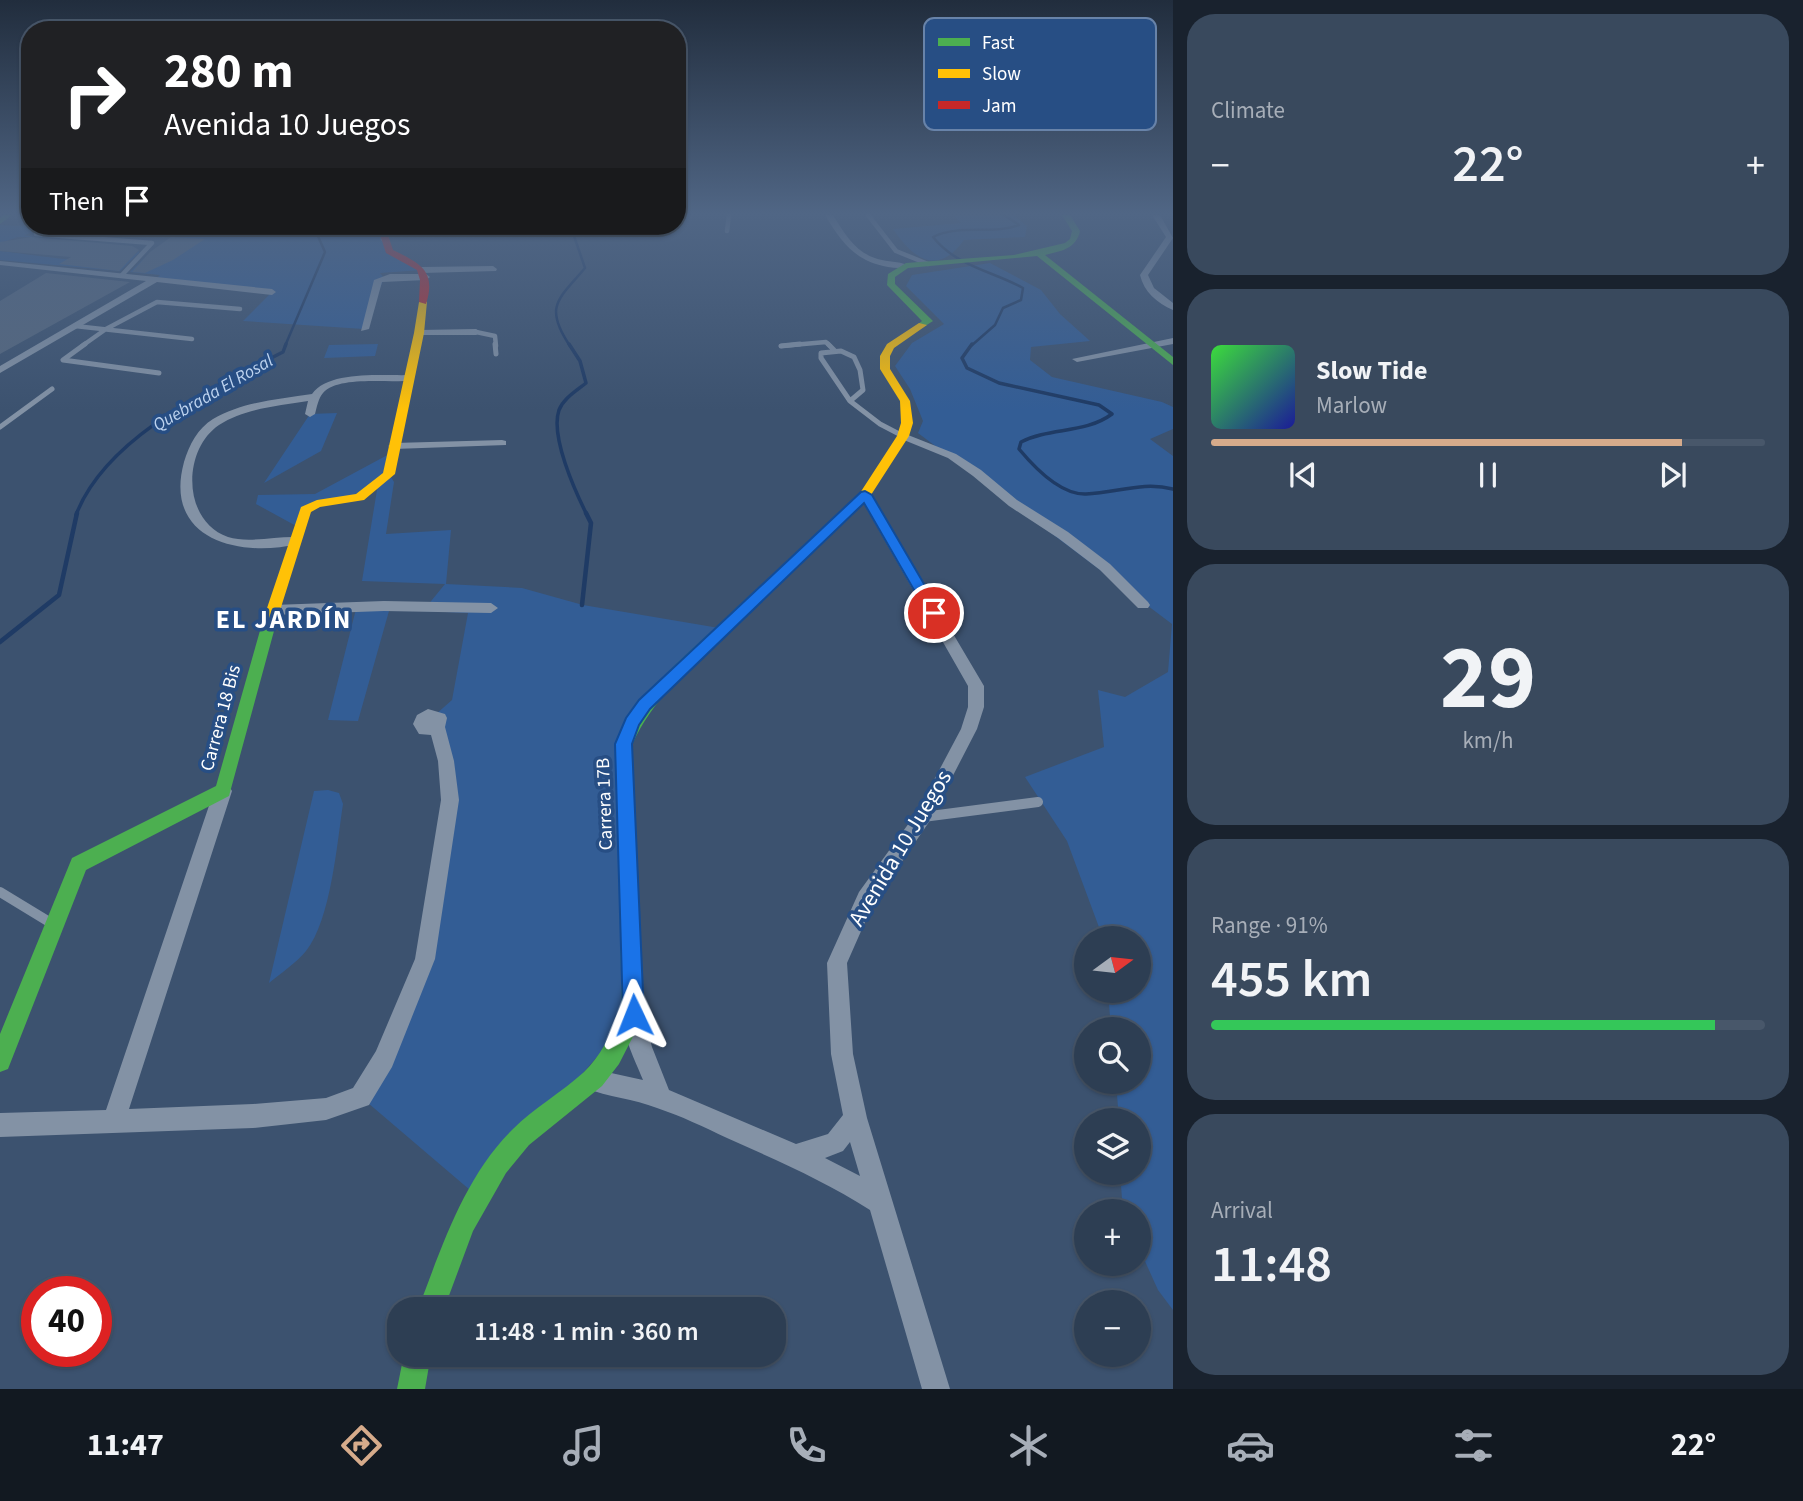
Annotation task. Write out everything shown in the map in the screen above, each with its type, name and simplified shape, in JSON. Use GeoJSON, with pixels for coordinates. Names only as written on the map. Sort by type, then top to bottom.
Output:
{"type":"FeatureCollection","features":[{"type":"Feature","properties":{"kind":"street"},"geometry":{"type":"LineString","coordinates":[[0,370],[155,280]]}},
{"type":"Feature","properties":{"kind":"street"},"geometry":{"type":"LineString","coordinates":[[163,280],[272,292]]}},
{"type":"Feature","properties":{"kind":"street"},"geometry":{"type":"LineString","coordinates":[[365,329],[379,280]]}},
{"type":"Feature","properties":{"kind":"street"},"geometry":{"type":"LineString","coordinates":[[423,280],[419,333],[394,446],[502,443]]}},
{"type":"Feature","properties":{"kind":"street","name":"Carrera 17B"},"geometry":{"type":"LineString","coordinates":[[435,1297],[446,1259],[477,1196],[513,1146],[593,1080],[617,1051],[634,1015],[624,744],[632,723],[660,689],[865,495],[903,436],[907,423],[905,401],[885,369],[885,356],[890,346],[928,321],[891,285],[891,280]]}},
{"type":"Feature","properties":{"kind":"street"},"geometry":{"type":"LineString","coordinates":[[1071,280],[1173,362]]}},
{"type":"Feature","properties":{"kind":"street"},"geometry":{"type":"LineString","coordinates":[[1145,280],[1156,296],[1173,307]]}},
{"type":"Feature","properties":{"kind":"street"},"geometry":{"type":"LineString","coordinates":[[419,333],[475,332]]}},
{"type":"Feature","properties":{"kind":"street"},"geometry":{"type":"LineString","coordinates":[[1077,359],[1173,341]]}},
{"type":"Feature","properties":{"kind":"street"},"geometry":{"type":"LineString","coordinates":[[310,414],[314,397],[324,386],[410,378]]}},
{"type":"Feature","properties":{"kind":"street"},"geometry":{"type":"LineString","coordinates":[[293,541],[226,541],[205,530],[187,500],[188,474],[194,450],[203,432],[217,421],[262,406],[314,397]]}},
{"type":"Feature","properties":{"kind":"street"},"geometry":{"type":"LineString","coordinates":[[903,436],[952,456],[977,473],[1013,503],[1063,535],[1105,567],[1143,605]]}},
{"type":"Feature","properties":{"kind":"street","name":"Carrera 18 Bis"},"geometry":{"type":"LineString","coordinates":[[0,1061],[79,864],[223,791],[293,541],[305,510],[317,504],[360,497],[370,491],[389,474],[394,446]]}},
{"type":"Feature","properties":{"kind":"street","name":"Avenida 10 Juegos"},"geometry":{"type":"LineString","coordinates":[[865,495],[976,686],[976,707],[969,729],[923,817],[866,898],[837,963],[842,1054],[855,1118],[936,1389]]}},
{"type":"Feature","properties":{"kind":"street"},"geometry":{"type":"LineString","coordinates":[[273,610],[384,606],[491,608]]}},
{"type":"Feature","properties":{"kind":"street"},"geometry":{"type":"LineString","coordinates":[[0,1125],[253,1116],[326,1109],[361,1097],[384,1059],[425,959],[450,800],[446,761],[438,727]]}},
{"type":"Feature","properties":{"kind":"street"},"geometry":{"type":"LineString","coordinates":[[114,1120],[223,791]]}},
{"type":"Feature","properties":{"kind":"street"},"geometry":{"type":"LineString","coordinates":[[634,1015],[641,1047],[661,1097]]}},
{"type":"Feature","properties":{"kind":"street"},"geometry":{"type":"LineString","coordinates":[[593,1080],[626,1084],[661,1097],[840,1176],[881,1203]]}},
{"type":"Feature","properties":{"kind":"street"},"geometry":{"type":"LineString","coordinates":[[795,1156],[835,1143],[855,1118]]}},
{"type":"Feature","properties":{"kind":"street"},"geometry":{"type":"LineString","coordinates":[[411,1389],[415,1367]]}},
{"type":"Feature","properties":{"kind":"lane"},"geometry":{"type":"LineString","coordinates":[[159,373],[63,360],[106,330],[157,302],[240,309]]}},
{"type":"Feature","properties":{"kind":"lane"},"geometry":{"type":"LineString","coordinates":[[75,326],[192,339]]}},
{"type":"Feature","properties":{"kind":"lane"},"geometry":{"type":"LineString","coordinates":[[475,332],[495,335],[496,354]]}},
{"type":"Feature","properties":{"kind":"lane"},"geometry":{"type":"LineString","coordinates":[[781,346],[826,342],[834,350]]}},
{"type":"Feature","properties":{"kind":"lane"},"geometry":{"type":"LineString","coordinates":[[850,401],[863,390],[861,369],[853,354],[834,350],[821,353],[821,358],[850,401],[880,424],[903,436]]}},
{"type":"Feature","properties":{"kind":"lane"},"geometry":{"type":"LineString","coordinates":[[0,427],[52,389]]}},
{"type":"Feature","properties":{"kind":"lane"},"geometry":{"type":"LineString","coordinates":[[923,817],[1038,802]]}},
{"type":"Feature","properties":{"kind":"lane"},"geometry":{"type":"LineString","coordinates":[[0,892],[55,925]]}},
{"type":"Feature","properties":{"kind":"shaded area"},"geometry":{"type":"Polygon","coordinates":[[[163,280],[383,280],[364,329],[243,321],[271,293],[163,280]]]}},
{"type":"Feature","properties":{"kind":"shaded area"},"geometry":{"type":"Polygon","coordinates":[[[909,280],[1022,280],[1041,290],[1060,314],[1090,341],[1031,347],[1030,360],[1052,377],[1162,402],[1173,407],[1173,429],[1150,439],[1173,456],[1173,1310],[1158,1290],[1151,1275],[1151,1199],[1122,1199],[1121,1185],[1151,1185],[1151,1108],[1118,1108],[1117,1094],[1151,1094],[1151,1017],[1110,1017],[1109,1003],[1152,1003],[1152,926],[1099,926],[1067,841],[1025,777],[1104,747],[1098,690],[1125,697],[1168,672],[1172,624],[918,433],[923,421],[910,389],[895,366],[912,343],[944,324],[906,286],[909,280]]]}},
{"type":"Feature","properties":{"kind":"shaded area"},"geometry":{"type":"Polygon","coordinates":[[[378,344],[375,356],[324,358],[329,345],[378,344]]]}},
{"type":"Feature","properties":{"kind":"shaded area"},"geometry":{"type":"Polygon","coordinates":[[[337,413],[321,451],[264,483],[310,414],[337,413]]]}},
{"type":"Feature","properties":{"kind":"shaded area"},"geometry":{"type":"Polygon","coordinates":[[[393,452],[389,474],[394,482],[386,534],[451,530],[446,584],[522,588],[583,605],[725,629],[632,723],[633,1015],[477,1196],[361,1097],[425,959],[450,800],[435,715],[452,700],[468,613],[423,611],[445,584],[362,581],[378,484],[370,491],[317,504],[298,527],[256,504],[258,495],[315,494],[393,452]]]}},
{"type":"Feature","properties":{"kind":"shaded area"},"geometry":{"type":"Polygon","coordinates":[[[356,609],[389,611],[358,721],[328,720],[356,609]]]}},
{"type":"Feature","properties":{"kind":"shaded area"},"geometry":{"type":"Polygon","coordinates":[[[328,790],[339,793],[343,804],[327,901],[315,937],[306,951],[269,983],[314,791],[328,790]]]}},
{"type":"Feature","properties":{"kind":"building"},"geometry":{"type":"Polygon","coordinates":[[[35,280],[130,282],[0,354],[0,301],[35,280]]]}},
{"type":"Feature","properties":{"kind":"waterway","name":"Quebrada El Rosal"},"geometry":{"type":"LineString","coordinates":[[285,346],[313,280]]}},
{"type":"Feature","properties":{"kind":"waterway"},"geometry":{"type":"LineString","coordinates":[[570,346],[557,321],[556,312],[562,296],[575,280]]}},
{"type":"Feature","properties":{"kind":"waterway"},"geometry":{"type":"LineString","coordinates":[[971,346],[995,325],[1003,308],[1021,300],[1023,288],[1006,280]]}},
{"type":"Feature","properties":{"kind":"waterway","name":"Quebrada El Rosal"},"geometry":{"type":"LineString","coordinates":[[77,513],[91,487],[111,461],[136,438],[164,417],[283,352],[286,344]]}},
{"type":"Feature","properties":{"kind":"waterway"},"geometry":{"type":"LineString","coordinates":[[569,344],[580,361],[586,383],[561,406],[557,421],[558,434],[565,463],[587,515]]}},
{"type":"Feature","properties":{"kind":"waterway"},"geometry":{"type":"LineString","coordinates":[[972,344],[962,358],[967,368],[999,383],[1099,405],[1112,414],[1090,425],[1044,434],[1021,442],[1019,449],[1048,479],[1067,490],[1086,494],[1151,486],[1173,489]]}},
{"type":"Feature","properties":{"kind":"waterway","name":"Quebrada El Rosal"},"geometry":{"type":"LineString","coordinates":[[0,642],[59,595],[77,513]]}},
{"type":"Feature","properties":{"kind":"waterway"},"geometry":{"type":"LineString","coordinates":[[582,605],[591,523],[587,515]]}},
{"type":"Feature","properties":{"kind":"traffic: fast"},"geometry":{"type":"LineString","coordinates":[[891,280],[891,285],[928,321],[922,325]]}},
{"type":"Feature","properties":{"kind":"traffic: fast"},"geometry":{"type":"LineString","coordinates":[[1071,280],[1173,362]]}},
{"type":"Feature","properties":{"kind":"traffic: fast"},"geometry":{"type":"LineString","coordinates":[[436,1297],[463,1224],[498,1165],[521,1137],[594,1078],[611,1056],[633,1015],[624,745],[632,727],[668,681],[817,541]]}},
{"type":"Feature","properties":{"kind":"traffic: fast"},"geometry":{"type":"LineString","coordinates":[[0,1061],[79,864],[223,791],[270,620]]}},
{"type":"Feature","properties":{"kind":"traffic: fast"},"geometry":{"type":"LineString","coordinates":[[411,1389],[415,1367]]}},
{"type":"Feature","properties":{"kind":"traffic: slow"},"geometry":{"type":"LineString","coordinates":[[270,620],[305,510],[317,504],[360,497],[389,474],[423,302]]}},
{"type":"Feature","properties":{"kind":"traffic: slow"},"geometry":{"type":"LineString","coordinates":[[817,541],[865,495],[903,436],[907,423],[905,401],[885,369],[885,356],[890,346],[922,325]]}},
{"type":"Feature","properties":{"kind":"traffic: jam"},"geometry":{"type":"LineString","coordinates":[[423,302],[424,280]]}},
{"type":"Feature","properties":{"kind":"district","name":"EL JARDÍN"},"geometry":{"type":"Point","coordinates":[284,619]}},
{"type":"Feature","properties":{"kind":"route"},"geometry":{"type":"LineString","coordinates":[[634,1015],[624,744],[632,723],[644,704],[865,495],[934,613]]}}]}
